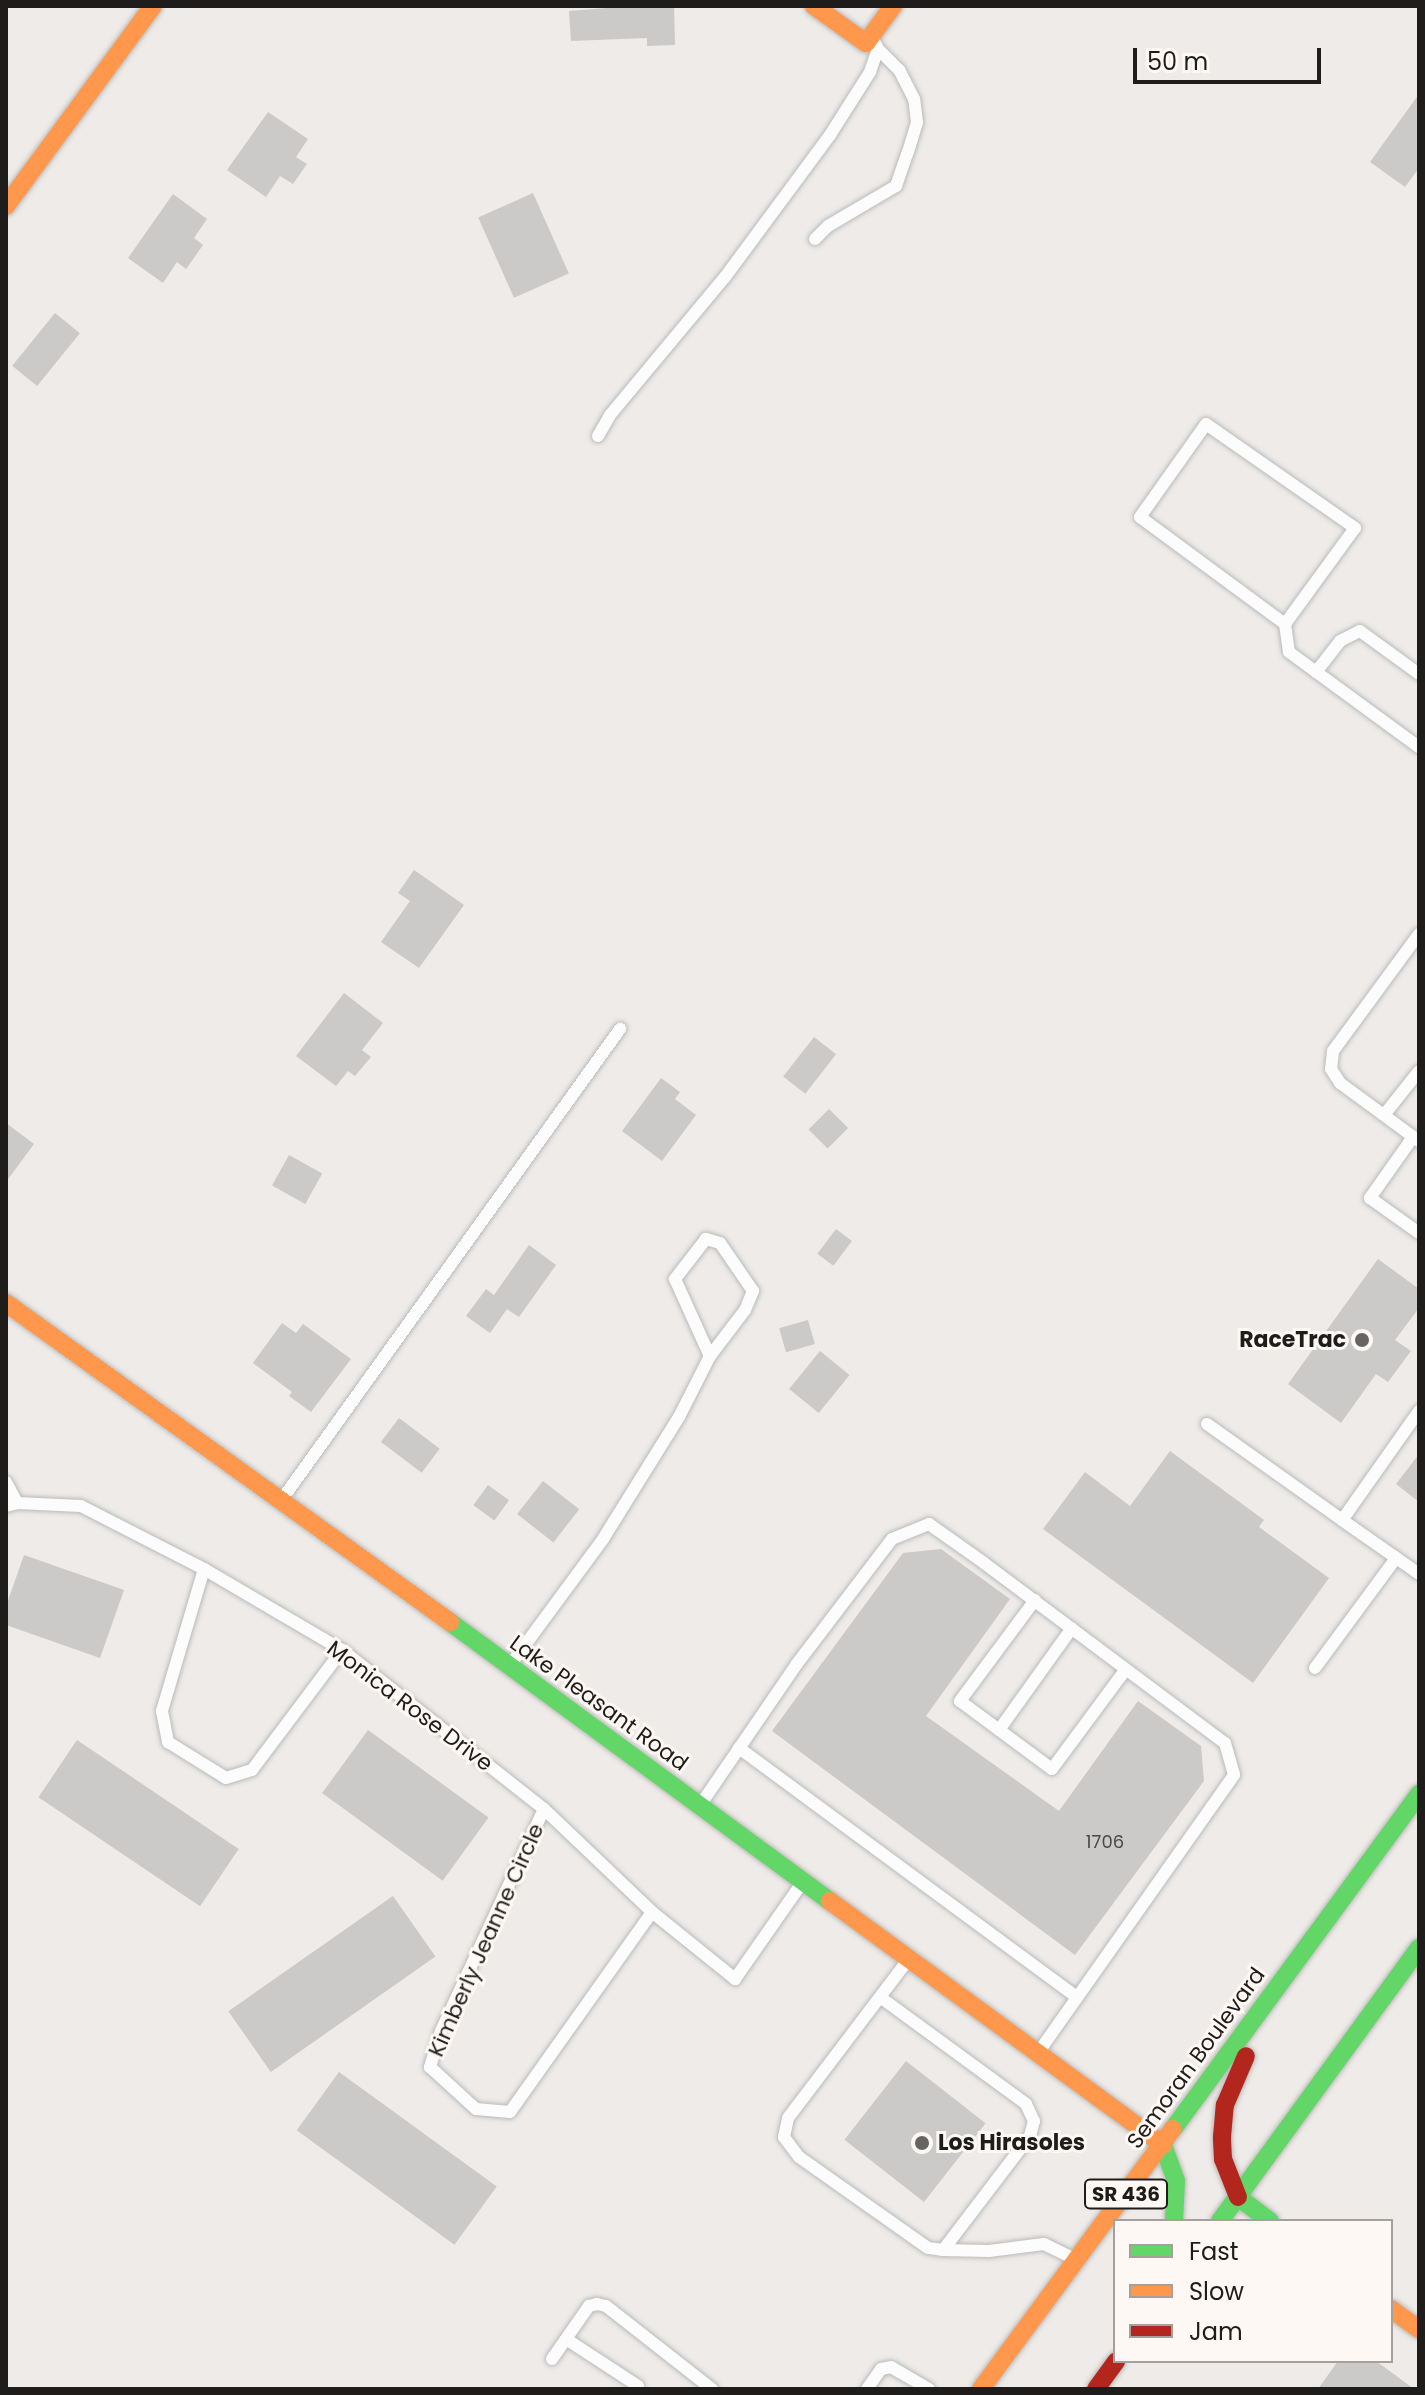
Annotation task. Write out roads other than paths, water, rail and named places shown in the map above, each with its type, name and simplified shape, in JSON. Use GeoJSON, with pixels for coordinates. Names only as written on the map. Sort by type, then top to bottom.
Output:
{"type":"FeatureCollection","features":[{"type":"Feature","properties":{"kind":"street"},"geometry":{"type":"LineString","coordinates":[[6,206],[153,6]]}},
{"type":"Feature","properties":{"kind":"street"},"geometry":{"type":"LineString","coordinates":[[814,6],[872,43],[893,6]]}},
{"type":"Feature","properties":{"kind":"street","name":"Lake Pleasant Road"},"geometry":{"type":"LineString","coordinates":[[6,1303],[281,1500],[1163,2145]]}},
{"type":"Feature","properties":{"kind":"street","name":"Semoran Boulevard"},"geometry":{"type":"LineString","coordinates":[[981,2389],[1419,1794]]}},
{"type":"Feature","properties":{"kind":"street"},"geometry":{"type":"LineString","coordinates":[[1222,2219],[1419,1948]]}},
{"type":"Feature","properties":{"kind":"street"},"geometry":{"type":"LineString","coordinates":[[1267,2219],[1238,2197],[1223,2159],[1225,2105],[1270,1998]]}},
{"type":"Feature","properties":{"kind":"street"},"geometry":{"type":"LineString","coordinates":[[1163,2145],[1176,2181],[1174,2219]]}},
{"type":"Feature","properties":{"kind":"street"},"geometry":{"type":"LineString","coordinates":[[1393,2310],[1419,2329]]}},
{"type":"Feature","properties":{"kind":"street"},"geometry":{"type":"LineString","coordinates":[[1096,2389],[1115,2363]]}},
{"type":"Feature","properties":{"kind":"lane"},"geometry":{"type":"LineString","coordinates":[[815,239],[828,226],[896,186],[917,122],[914,99],[899,70],[872,43]]}},
{"type":"Feature","properties":{"kind":"lane"},"geometry":{"type":"LineString","coordinates":[[598,436],[610,415],[725,277],[830,135],[870,72],[872,43]]}},
{"type":"Feature","properties":{"kind":"lane"},"geometry":{"type":"LineString","coordinates":[[1285,624],[1140,517],[1206,424],[1355,528],[1285,624],[1289,652],[1419,747]]}},
{"type":"Feature","properties":{"kind":"lane"},"geometry":{"type":"LineString","coordinates":[[1316,672],[1340,641],[1360,631],[1419,674]]}},
{"type":"Feature","properties":{"kind":"lane"},"geometry":{"type":"LineString","coordinates":[[1419,934],[1333,1051],[1331,1069],[1340,1083],[1416,1139],[1370,1198],[1419,1233]]}},
{"type":"Feature","properties":{"kind":"lane"},"geometry":{"type":"LineString","coordinates":[[281,1500],[620,1029]]}},
{"type":"Feature","properties":{"kind":"lane"},"geometry":{"type":"LineString","coordinates":[[1384,1115],[1419,1071]]}},
{"type":"Feature","properties":{"kind":"lane"},"geometry":{"type":"LineString","coordinates":[[509,1666],[603,1539],[679,1417],[710,1356],[745,1310],[753,1291],[720,1243],[706,1239],[675,1279],[710,1356]]}},
{"type":"Feature","properties":{"kind":"lane"},"geometry":{"type":"LineString","coordinates":[[1342,1520],[1419,1411]]}},
{"type":"Feature","properties":{"kind":"lane"},"geometry":{"type":"LineString","coordinates":[[1207,1424],[1419,1574]]}},
{"type":"Feature","properties":{"kind":"lane"},"geometry":{"type":"LineString","coordinates":[[6,1482],[12,1504]]}},
{"type":"Feature","properties":{"kind":"lane","name":"Monica Rose Drive"},"geometry":{"type":"LineString","coordinates":[[12,1504],[81,1506],[204,1569],[342,1650],[544,1809],[652,1912],[735,1979],[802,1883]]}},
{"type":"Feature","properties":{"kind":"lane"},"geometry":{"type":"LineString","coordinates":[[699,1806],[796,1665],[892,1539],[929,1524],[1035,1600],[1225,1743],[1234,1775],[1037,2053]]}},
{"type":"Feature","properties":{"kind":"lane"},"geometry":{"type":"LineString","coordinates":[[1315,1668],[1396,1558]]}},
{"type":"Feature","properties":{"kind":"lane"},"geometry":{"type":"LineString","coordinates":[[204,1569],[162,1711],[168,1742],[226,1778],[252,1770],[342,1650]]}},
{"type":"Feature","properties":{"kind":"lane"},"geometry":{"type":"LineString","coordinates":[[1035,1600],[960,1701],[1052,1769],[1126,1669]]}},
{"type":"Feature","properties":{"kind":"lane"},"geometry":{"type":"LineString","coordinates":[[999,1730],[1072,1628]]}},
{"type":"Feature","properties":{"kind":"lane"},"geometry":{"type":"LineString","coordinates":[[739,1748],[1077,1997]]}},
{"type":"Feature","properties":{"kind":"lane","name":"Kimberly Jeanne Circle"},"geometry":{"type":"LineString","coordinates":[[544,1809],[441,2031],[430,2067],[476,2109],[510,2112],[652,1912]]}},
{"type":"Feature","properties":{"kind":"lane"},"geometry":{"type":"LineString","coordinates":[[908,1960],[788,2118],[784,2137],[799,2157],[928,2248],[989,2251],[1044,2244],[1077,2260]]}},
{"type":"Feature","properties":{"kind":"lane"},"geometry":{"type":"LineString","coordinates":[[880,1997],[1026,2104],[1034,2121],[1030,2136],[943,2250]]}},
{"type":"Feature","properties":{"kind":"lane"},"geometry":{"type":"LineString","coordinates":[[552,2359],[589,2306],[606,2306],[712,2389]]}},
{"type":"Feature","properties":{"kind":"lane"},"geometry":{"type":"LineString","coordinates":[[566,2339],[638,2388]]}},
{"type":"Feature","properties":{"kind":"lane"},"geometry":{"type":"LineString","coordinates":[[867,2389],[881,2369],[891,2367],[929,2389]]}},
{"type":"Feature","properties":{"kind":"place","name":"RaceTrac"},"geometry":{"type":"Point","coordinates":[1362,1340]}},
{"type":"Feature","properties":{"kind":"place","name":"Los Hirasoles"},"geometry":{"type":"Point","coordinates":[922,2143]}}]}
